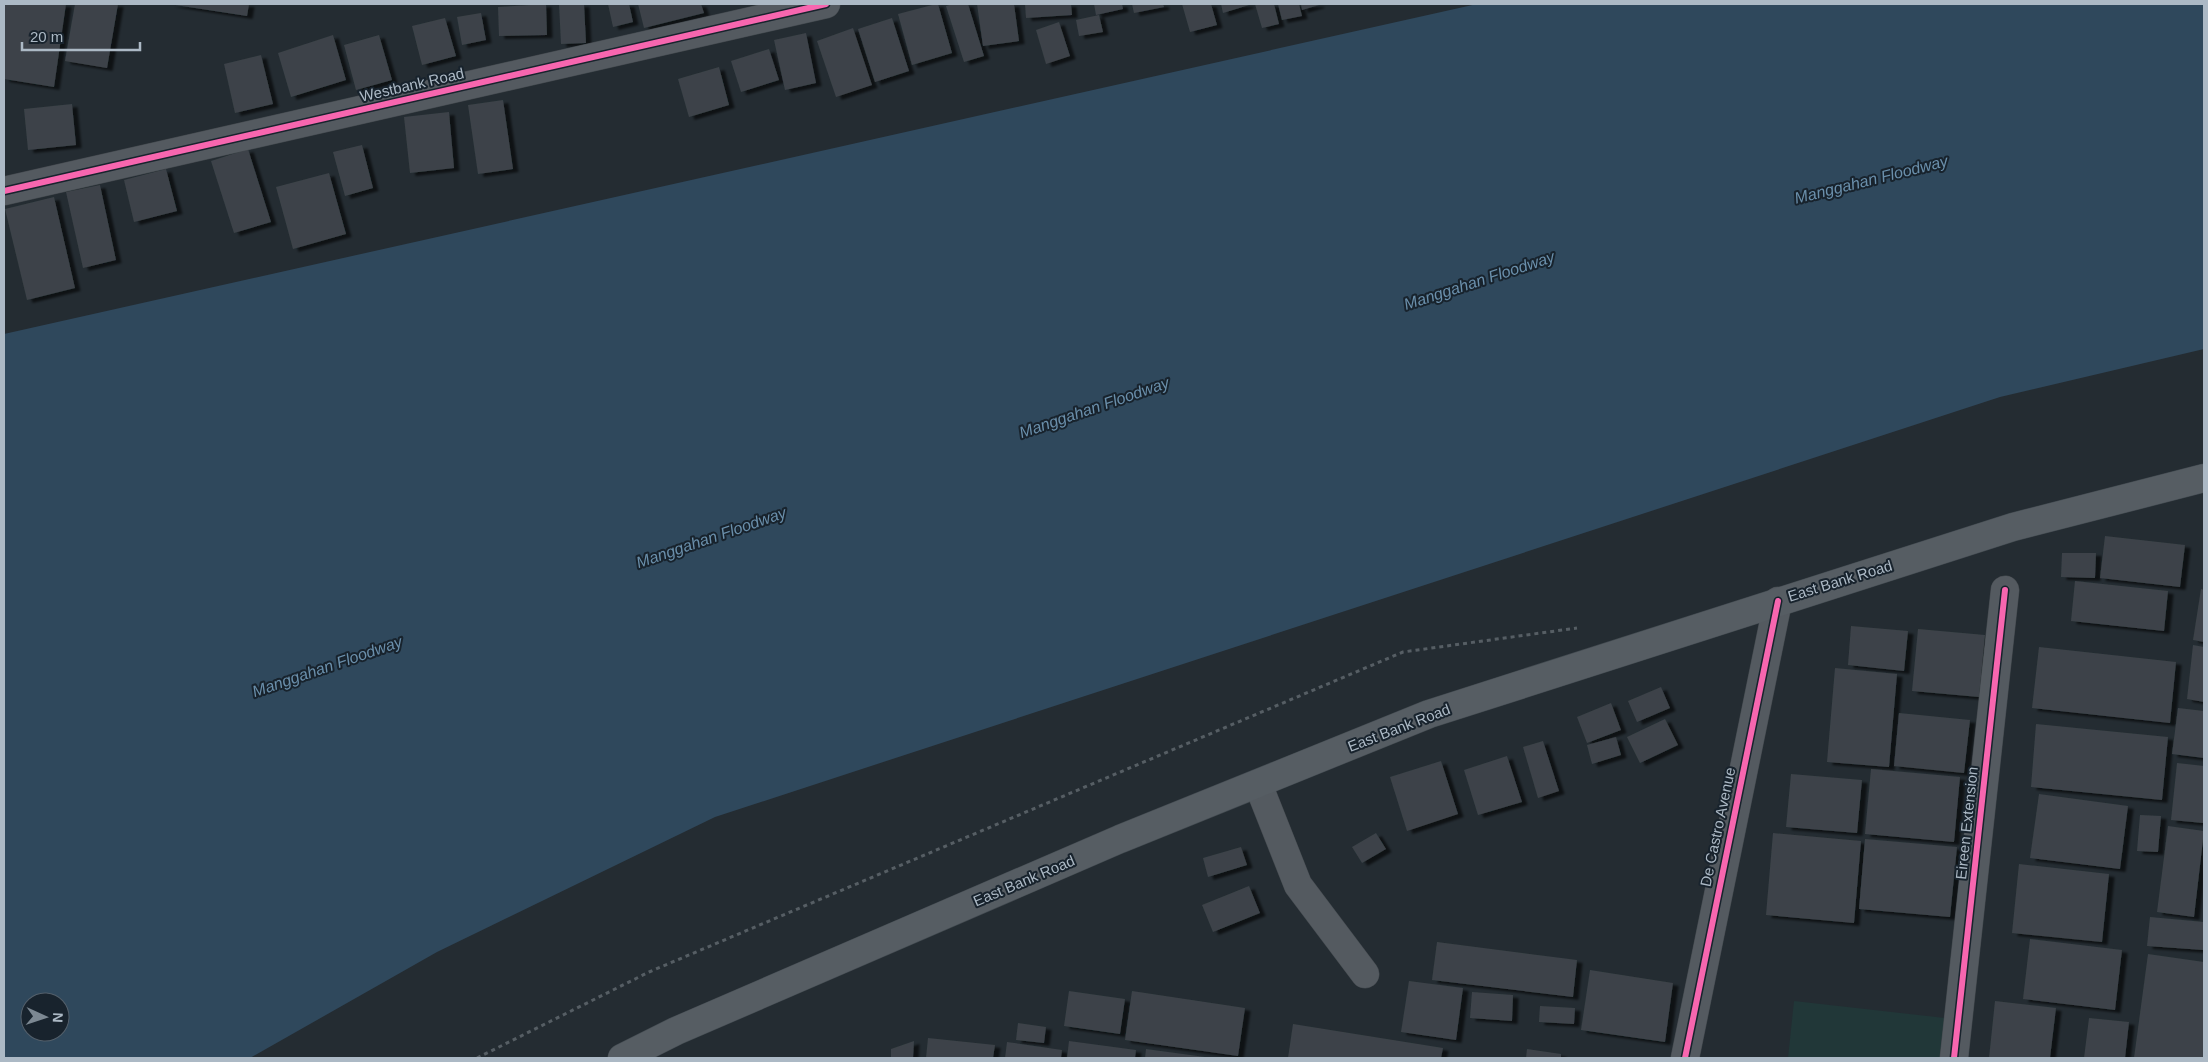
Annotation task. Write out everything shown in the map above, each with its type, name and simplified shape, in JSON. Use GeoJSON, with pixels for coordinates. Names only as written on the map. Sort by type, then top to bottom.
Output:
{"type":"FeatureCollection","features":[{"type":"Feature","properties":{"kind":"main road","name":"East Bank Road"},"geometry":{"type":"LineString","coordinates":[[622,1058],[676,1031],[1057,866],[1429,714],[2013,527],[2204,478]]}},
{"type":"Feature","properties":{"kind":"street","name":"Westbank Road"},"geometry":{"type":"LineString","coordinates":[[4,191],[826,4]]}},
{"type":"Feature","properties":{"kind":"street","name":"Eireen Extension"},"geometry":{"type":"LineString","coordinates":[[1954,1058],[2005,590]]}},
{"type":"Feature","properties":{"kind":"street","name":"De Castro Avenue"},"geometry":{"type":"LineString","coordinates":[[1685,1058],[1778,601]]}},
{"type":"Feature","properties":{"kind":"street"},"geometry":{"type":"LineString","coordinates":[[1258,784],[1298,885],[1365,974]]}},
{"type":"Feature","properties":{"kind":"path"},"geometry":{"type":"LineString","coordinates":[[477,1058],[649,972],[1403,652],[1581,628]]}},
{"type":"Feature","properties":{"kind":"green space"},"geometry":{"type":"Polygon","coordinates":[[[1794,1001],[1945,1018],[1941,1058],[1788,1058],[1794,1001]]]}},
{"type":"Feature","properties":{"kind":"water","name":"Manggahan Floodway"},"geometry":{"type":"Polygon","coordinates":[[[1477,4],[2204,4],[2204,349],[2000,397],[715,817],[437,952],[250,1058],[4,1058],[4,334],[1477,4]]]}},
{"type":"Feature","properties":{"kind":"building"},"geometry":{"type":"Polygon","coordinates":[[[4,4],[66,4],[54,87],[4,79],[4,4]]]}},
{"type":"Feature","properties":{"kind":"building"},"geometry":{"type":"Polygon","coordinates":[[[75,4],[118,4],[107,68],[65,61],[75,4]]]}},
{"type":"Feature","properties":{"kind":"building"},"geometry":{"type":"Polygon","coordinates":[[[169,4],[249,4],[247,16],[169,4]]]}},
{"type":"Feature","properties":{"kind":"building"},"geometry":{"type":"Polygon","coordinates":[[[546,4],[547,35],[499,36],[498,7],[546,4]]]}},
{"type":"Feature","properties":{"kind":"building"},"geometry":{"type":"Polygon","coordinates":[[[559,4],[584,4],[586,43],[561,44],[559,4]]]}},
{"type":"Feature","properties":{"kind":"building"},"geometry":{"type":"Polygon","coordinates":[[[608,4],[629,4],[633,22],[613,27],[608,4]]]}},
{"type":"Feature","properties":{"kind":"building"},"geometry":{"type":"Polygon","coordinates":[[[638,4],[701,4],[704,13],[644,28],[638,4]]]}},
{"type":"Feature","properties":{"kind":"building"},"geometry":{"type":"Polygon","coordinates":[[[938,4],[952,53],[912,65],[898,14],[938,4]]]}},
{"type":"Feature","properties":{"kind":"building"},"geometry":{"type":"Polygon","coordinates":[[[968,4],[984,56],[964,62],[946,6],[968,4]]]}},
{"type":"Feature","properties":{"kind":"building"},"geometry":{"type":"Polygon","coordinates":[[[977,4],[1014,4],[1019,41],[983,46],[977,4]]]}},
{"type":"Feature","properties":{"kind":"building"},"geometry":{"type":"Polygon","coordinates":[[[1025,4],[1071,4],[1072,15],[1026,18],[1025,4]]]}},
{"type":"Feature","properties":{"kind":"building"},"geometry":{"type":"Polygon","coordinates":[[[1094,4],[1122,4],[1123,9],[1096,15],[1094,4]]]}},
{"type":"Feature","properties":{"kind":"building"},"geometry":{"type":"Polygon","coordinates":[[[1132,4],[1163,4],[1164,7],[1134,13],[1132,4]]]}},
{"type":"Feature","properties":{"kind":"building"},"geometry":{"type":"Polygon","coordinates":[[[1182,4],[1211,4],[1217,25],[1190,32],[1182,4]]]}},
{"type":"Feature","properties":{"kind":"building"},"geometry":{"type":"Polygon","coordinates":[[[1221,4],[1248,4],[1249,5],[1223,13],[1221,4]]]}},
{"type":"Feature","properties":{"kind":"building"},"geometry":{"type":"Polygon","coordinates":[[[1255,4],[1274,4],[1279,24],[1262,28],[1255,4]]]}},
{"type":"Feature","properties":{"kind":"building"},"geometry":{"type":"Polygon","coordinates":[[[1278,4],[1299,4],[1302,16],[1282,20],[1278,4]]]}},
{"type":"Feature","properties":{"kind":"building"},"geometry":{"type":"Polygon","coordinates":[[[1301,4],[1319,4],[1319,5],[1302,10],[1301,4]]]}},
{"type":"Feature","properties":{"kind":"building"},"geometry":{"type":"Polygon","coordinates":[[[481,13],[486,40],[462,45],[457,17],[481,13]]]}},
{"type":"Feature","properties":{"kind":"building"},"geometry":{"type":"Polygon","coordinates":[[[1099,15],[1103,32],[1079,36],[1076,20],[1099,15]]]}},
{"type":"Feature","properties":{"kind":"building"},"geometry":{"type":"Polygon","coordinates":[[[445,18],[456,56],[422,65],[412,26],[445,18]]]}},
{"type":"Feature","properties":{"kind":"building"},"geometry":{"type":"Polygon","coordinates":[[[892,18],[909,71],[875,82],[858,29],[892,18]]]}},
{"type":"Feature","properties":{"kind":"building"},"geometry":{"type":"Polygon","coordinates":[[[1059,22],[1070,56],[1046,64],[1036,30],[1059,22]]]}},
{"type":"Feature","properties":{"kind":"building"},"geometry":{"type":"Polygon","coordinates":[[[853,28],[872,85],[836,97],[817,41],[853,28]]]}},
{"type":"Feature","properties":{"kind":"building"},"geometry":{"type":"Polygon","coordinates":[[[806,33],[816,83],[785,90],[774,40],[806,33]]]}},
{"type":"Feature","properties":{"kind":"building"},"geometry":{"type":"Polygon","coordinates":[[[333,35],[346,80],[291,97],[278,53],[333,35]]]}},
{"type":"Feature","properties":{"kind":"building"},"geometry":{"type":"Polygon","coordinates":[[[379,35],[392,80],[356,90],[344,45],[379,35]]]}},
{"type":"Feature","properties":{"kind":"building"},"geometry":{"type":"Polygon","coordinates":[[[769,49],[779,80],[741,92],[731,61],[769,49]]]}},
{"type":"Feature","properties":{"kind":"building"},"geometry":{"type":"Polygon","coordinates":[[[261,55],[273,104],[235,113],[224,64],[261,55]]]}},
{"type":"Feature","properties":{"kind":"building"},"geometry":{"type":"Polygon","coordinates":[[[719,67],[729,105],[689,117],[678,79],[719,67]]]}},
{"type":"Feature","properties":{"kind":"building"},"geometry":{"type":"Polygon","coordinates":[[[503,100],[513,169],[478,174],[468,105],[503,100]]]}},
{"type":"Feature","properties":{"kind":"building"},"geometry":{"type":"Polygon","coordinates":[[[72,104],[76,145],[28,150],[24,109],[72,104]]]}},
{"type":"Feature","properties":{"kind":"building"},"geometry":{"type":"Polygon","coordinates":[[[449,112],[454,168],[410,173],[404,117],[449,112]]]}},
{"type":"Feature","properties":{"kind":"building"},"geometry":{"type":"Polygon","coordinates":[[[362,145],[373,188],[345,196],[333,152],[362,145]]]}},
{"type":"Feature","properties":{"kind":"building"},"geometry":{"type":"Polygon","coordinates":[[[248,149],[271,222],[234,233],[211,161],[248,149]]]}},
{"type":"Feature","properties":{"kind":"building"},"geometry":{"type":"Polygon","coordinates":[[[166,169],[177,211],[134,222],[124,180],[166,169]]]}},
{"type":"Feature","properties":{"kind":"building"},"geometry":{"type":"Polygon","coordinates":[[[329,173],[346,234],[293,249],[276,187],[329,173]]]}},
{"type":"Feature","properties":{"kind":"building"},"geometry":{"type":"Polygon","coordinates":[[[100,185],[116,260],[83,268],[66,192],[100,185]]]}},
{"type":"Feature","properties":{"kind":"building"},"geometry":{"type":"Polygon","coordinates":[[[54,197],[75,288],[27,300],[5,209],[54,197]]]}},
{"type":"Feature","properties":{"kind":"building"},"geometry":{"type":"Polygon","coordinates":[[[2105,536],[2185,545],[2180,587],[2100,578],[2105,536]]]}},
{"type":"Feature","properties":{"kind":"building"},"geometry":{"type":"Polygon","coordinates":[[[2062,553],[2096,553],[2095,578],[2061,577],[2062,553]]]}},
{"type":"Feature","properties":{"kind":"building"},"geometry":{"type":"Polygon","coordinates":[[[2075,581],[2168,591],[2164,631],[2071,621],[2075,581]]]}},
{"type":"Feature","properties":{"kind":"building"},"geometry":{"type":"Polygon","coordinates":[[[2201,589],[2204,590],[2204,642],[2193,640],[2201,589]]]}},
{"type":"Feature","properties":{"kind":"building"},"geometry":{"type":"Polygon","coordinates":[[[1851,626],[1908,631],[1904,671],[1848,665],[1851,626]]]}},
{"type":"Feature","properties":{"kind":"building"},"geometry":{"type":"Polygon","coordinates":[[[1918,629],[1985,635],[1979,697],[1912,691],[1918,629]]]}},
{"type":"Feature","properties":{"kind":"building"},"geometry":{"type":"Polygon","coordinates":[[[2193,645],[2204,647],[2204,702],[2187,699],[2193,645]]]}},
{"type":"Feature","properties":{"kind":"building"},"geometry":{"type":"Polygon","coordinates":[[[2039,647],[2176,662],[2170,723],[2032,708],[2039,647]]]}},
{"type":"Feature","properties":{"kind":"building"},"geometry":{"type":"Polygon","coordinates":[[[1835,668],[1897,674],[1889,767],[1827,762],[1835,668]]]}},
{"type":"Feature","properties":{"kind":"building"},"geometry":{"type":"Polygon","coordinates":[[[1661,687],[1670,708],[1637,722],[1628,701],[1661,687]]]}},
{"type":"Feature","properties":{"kind":"building"},"geometry":{"type":"Polygon","coordinates":[[[1611,703],[1621,730],[1587,743],[1577,717],[1611,703]]]}},
{"type":"Feature","properties":{"kind":"building"},"geometry":{"type":"Polygon","coordinates":[[[2178,708],[2204,711],[2204,758],[2172,754],[2178,708]]]}},
{"type":"Feature","properties":{"kind":"building"},"geometry":{"type":"Polygon","coordinates":[[[1899,713],[1970,720],[1964,773],[1894,766],[1899,713]]]}},
{"type":"Feature","properties":{"kind":"building"},"geometry":{"type":"Polygon","coordinates":[[[1665,719],[1678,745],[1640,763],[1627,737],[1665,719]]]}},
{"type":"Feature","properties":{"kind":"building"},"geometry":{"type":"Polygon","coordinates":[[[2036,724],[2168,737],[2162,800],[2031,787],[2036,724]]]}},
{"type":"Feature","properties":{"kind":"building"},"geometry":{"type":"Polygon","coordinates":[[[1616,737],[1621,755],[1592,764],[1587,745],[1616,737]]]}},
{"type":"Feature","properties":{"kind":"building"},"geometry":{"type":"Polygon","coordinates":[[[1543,741],[1559,791],[1538,798],[1523,747],[1543,741]]]}},
{"type":"Feature","properties":{"kind":"building"},"geometry":{"type":"Polygon","coordinates":[[[1507,756],[1522,802],[1478,815],[1464,770],[1507,756]]]}},
{"type":"Feature","properties":{"kind":"building"},"geometry":{"type":"Polygon","coordinates":[[[1441,761],[1458,814],[1407,831],[1390,777],[1441,761]]]}},
{"type":"Feature","properties":{"kind":"building"},"geometry":{"type":"Polygon","coordinates":[[[2177,763],[2204,766],[2203,823],[2171,820],[2177,763]]]}},
{"type":"Feature","properties":{"kind":"building"},"geometry":{"type":"Polygon","coordinates":[[[1871,769],[1960,777],[1954,842],[1865,834],[1871,769]]]}},
{"type":"Feature","properties":{"kind":"building"},"geometry":{"type":"Polygon","coordinates":[[[1791,774],[1862,780],[1857,833],[1786,827],[1791,774]]]}},
{"type":"Feature","properties":{"kind":"building"},"geometry":{"type":"Polygon","coordinates":[[[2039,794],[2128,806],[2120,869],[2030,858],[2039,794]]]}},
{"type":"Feature","properties":{"kind":"building"},"geometry":{"type":"Polygon","coordinates":[[[2140,815],[2161,816],[2158,852],[2137,851],[2140,815]]]}},
{"type":"Feature","properties":{"kind":"building"},"geometry":{"type":"Polygon","coordinates":[[[2168,826],[2204,831],[2194,917],[2157,912],[2168,826]]]}},
{"type":"Feature","properties":{"kind":"building"},"geometry":{"type":"Polygon","coordinates":[[[1376,833],[1386,849],[1362,863],[1352,847],[1376,833]]]}},
{"type":"Feature","properties":{"kind":"building"},"geometry":{"type":"Polygon","coordinates":[[[1773,833],[1861,841],[1854,923],[1766,915],[1773,833]]]}},
{"type":"Feature","properties":{"kind":"building"},"geometry":{"type":"Polygon","coordinates":[[[1865,839],[1957,847],[1950,917],[1859,909],[1865,839]]]}},
{"type":"Feature","properties":{"kind":"building"},"geometry":{"type":"Polygon","coordinates":[[[1241,847],[1247,865],[1208,877],[1203,858],[1241,847]]]}},
{"type":"Feature","properties":{"kind":"building"},"geometry":{"type":"Polygon","coordinates":[[[2019,864],[2109,874],[2102,942],[2012,933],[2019,864]]]}},
{"type":"Feature","properties":{"kind":"building"},"geometry":{"type":"Polygon","coordinates":[[[1249,886],[1260,913],[1213,932],[1202,905],[1249,886]]]}},
{"type":"Feature","properties":{"kind":"building"},"geometry":{"type":"Polygon","coordinates":[[[2150,917],[2204,922],[2203,950],[2147,946],[2150,917]]]}},
{"type":"Feature","properties":{"kind":"building"},"geometry":{"type":"Polygon","coordinates":[[[2030,939],[2122,950],[2115,1010],[2023,999],[2030,939]]]}},
{"type":"Feature","properties":{"kind":"building"},"geometry":{"type":"Polygon","coordinates":[[[1437,942],[1577,960],[1573,997],[1432,980],[1437,942]]]}},
{"type":"Feature","properties":{"kind":"building"},"geometry":{"type":"Polygon","coordinates":[[[2148,954],[2204,962],[2204,1058],[2134,1058],[2148,954]]]}},
{"type":"Feature","properties":{"kind":"building"},"geometry":{"type":"Polygon","coordinates":[[[1590,970],[1673,983],[1665,1042],[1581,1030],[1590,970]]]}},
{"type":"Feature","properties":{"kind":"building"},"geometry":{"type":"Polygon","coordinates":[[[1409,981],[1463,988],[1456,1040],[1401,1032],[1409,981]]]}},
{"type":"Feature","properties":{"kind":"building"},"geometry":{"type":"Polygon","coordinates":[[[1069,991],[1125,999],[1120,1034],[1064,1026],[1069,991]]]}},
{"type":"Feature","properties":{"kind":"building"},"geometry":{"type":"Polygon","coordinates":[[[1132,991],[1245,1008],[1238,1056],[1125,1040],[1132,991]]]}},
{"type":"Feature","properties":{"kind":"building"},"geometry":{"type":"Polygon","coordinates":[[[1472,992],[1513,995],[1512,1021],[1470,1018],[1472,992]]]}},
{"type":"Feature","properties":{"kind":"building"},"geometry":{"type":"Polygon","coordinates":[[[1995,1001],[2056,1008],[2050,1058],[1989,1058],[1995,1001]]]}},
{"type":"Feature","properties":{"kind":"building"},"geometry":{"type":"Polygon","coordinates":[[[1540,1006],[1575,1008],[1574,1024],[1539,1022],[1540,1006]]]}},
{"type":"Feature","properties":{"kind":"building"},"geometry":{"type":"Polygon","coordinates":[[[2089,1018],[2129,1022],[2125,1058],[2084,1058],[2089,1018]]]}},
{"type":"Feature","properties":{"kind":"building"},"geometry":{"type":"Polygon","coordinates":[[[1018,1023],[1046,1027],[1044,1043],[1016,1040],[1018,1023]]]}},
{"type":"Feature","properties":{"kind":"building"},"geometry":{"type":"Polygon","coordinates":[[[1293,1024],[1443,1048],[1441,1058],[1288,1058],[1293,1024]]]}},
{"type":"Feature","properties":{"kind":"building"},"geometry":{"type":"Polygon","coordinates":[[[928,1038],[995,1045],[993,1058],[926,1058],[928,1038]]]}},
{"type":"Feature","properties":{"kind":"building"},"geometry":{"type":"Polygon","coordinates":[[[914,1041],[913,1058],[891,1058],[891,1049],[914,1041]]]}},
{"type":"Feature","properties":{"kind":"building"},"geometry":{"type":"Polygon","coordinates":[[[1069,1041],[1136,1050],[1135,1058],[1067,1058],[1069,1041]]]}},
{"type":"Feature","properties":{"kind":"building"},"geometry":{"type":"Polygon","coordinates":[[[1007,1042],[1062,1050],[1061,1058],[1005,1058],[1007,1042]]]}},
{"type":"Feature","properties":{"kind":"building"},"geometry":{"type":"Polygon","coordinates":[[[1146,1049],[1205,1057],[1145,1058],[1146,1049]]]}},
{"type":"Feature","properties":{"kind":"building"},"geometry":{"type":"Polygon","coordinates":[[[1527,1049],[1561,1054],[1561,1058],[1526,1058],[1527,1049]]]}},
{"type":"Feature","properties":{"kind":"cycle path"},"geometry":{"type":"LineString","coordinates":[[4,191],[826,4]]}},
{"type":"Feature","properties":{"kind":"cycle path"},"geometry":{"type":"LineString","coordinates":[[1954,1058],[2005,590]]}},
{"type":"Feature","properties":{"kind":"cycle path"},"geometry":{"type":"LineString","coordinates":[[1685,1058],[1778,601]]}}]}
